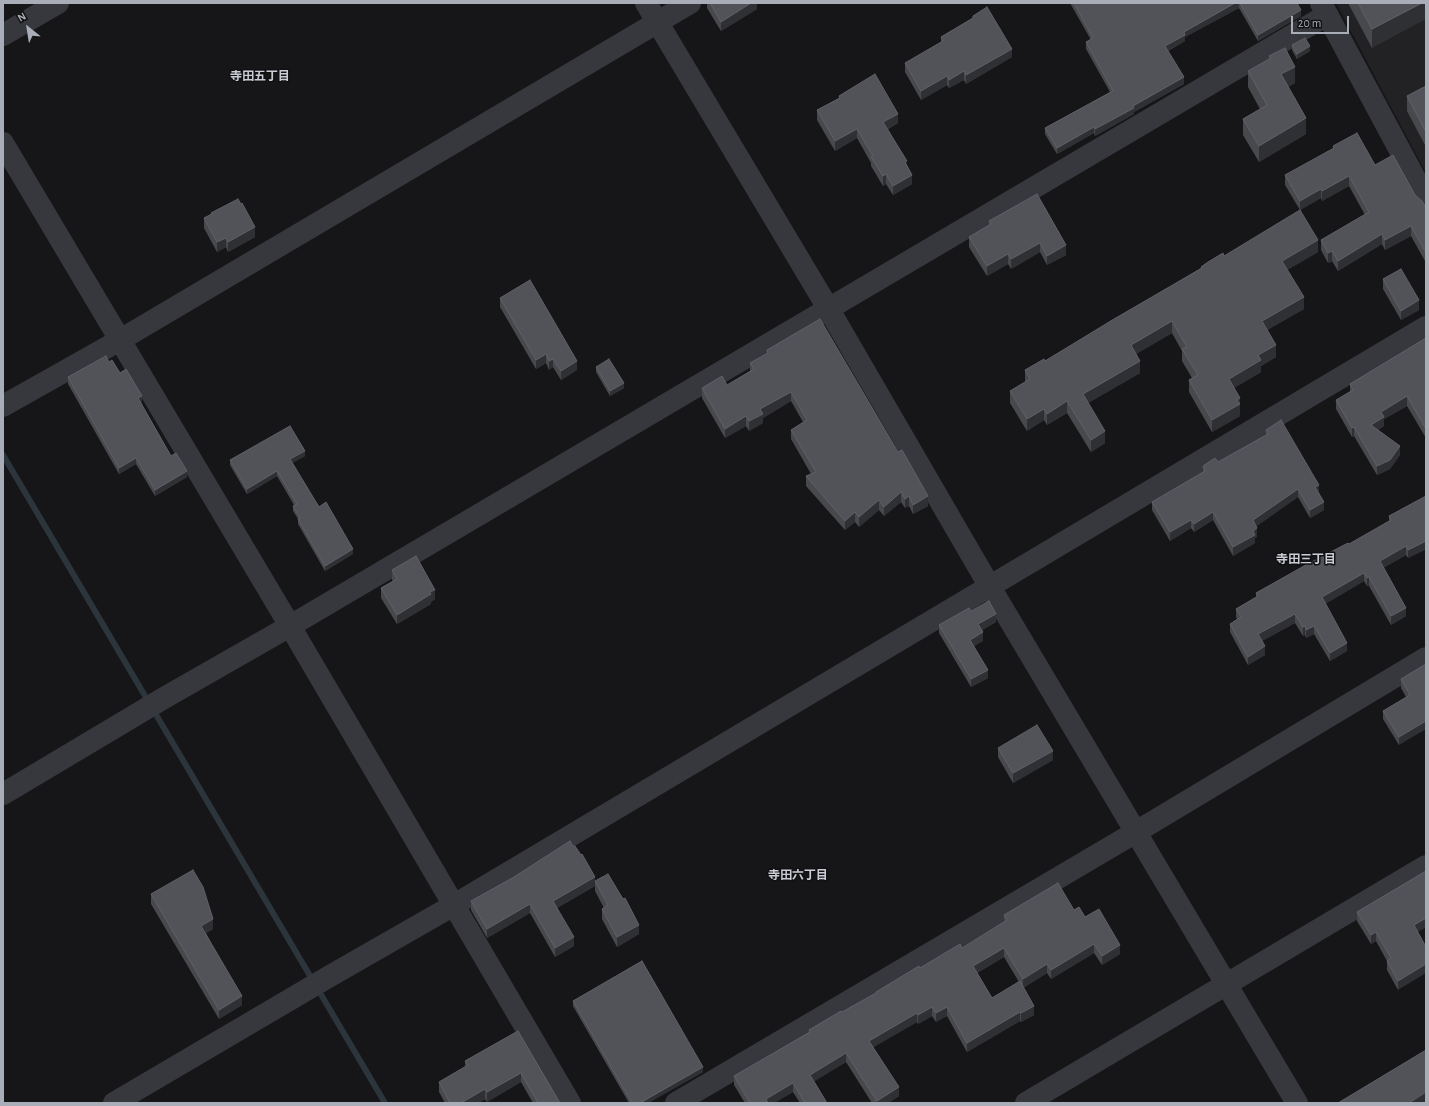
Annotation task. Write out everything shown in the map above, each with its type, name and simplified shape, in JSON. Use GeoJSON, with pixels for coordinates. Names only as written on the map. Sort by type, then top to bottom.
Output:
{"type":"FeatureCollection","features":[{"type":"Feature","properties":{"kind":"street"},"geometry":{"type":"LineString","coordinates":[[3,35],[58,3]]}},
{"type":"Feature","properties":{"kind":"street"},"geometry":{"type":"LineString","coordinates":[[646,3],[828,308],[990,587],[1297,1103]]}},
{"type":"Feature","properties":{"kind":"street"},"geometry":{"type":"LineString","coordinates":[[3,406],[120,340],[690,3]]}},
{"type":"Feature","properties":{"kind":"street"},"geometry":{"type":"LineString","coordinates":[[3,794],[828,308],[1324,9],[1426,199]]}},
{"type":"Feature","properties":{"kind":"street"},"geometry":{"type":"LineString","coordinates":[[3,143],[290,626],[570,1103]]}},
{"type":"Feature","properties":{"kind":"street"},"geometry":{"type":"LineString","coordinates":[[114,1103],[295,996],[454,905],[1426,327]]}},
{"type":"Feature","properties":{"kind":"street"},"geometry":{"type":"LineString","coordinates":[[676,1103],[1136,832],[1426,658]]}},
{"type":"Feature","properties":{"kind":"street"},"geometry":{"type":"LineString","coordinates":[[1026,1103],[1426,866]]}},
{"type":"Feature","properties":{"kind":"shaded area"},"geometry":{"type":"Polygon","coordinates":[[[1336,3],[1426,3],[1426,173],[1336,3]]]}},
{"type":"Feature","properties":{"kind":"building"},"geometry":{"type":"Polygon","coordinates":[[[710,3],[751,3],[721,22],[710,3]]]}},
{"type":"Feature","properties":{"kind":"building"},"geometry":{"type":"Polygon","coordinates":[[[1074,3],[1235,3],[1184,32],[1185,35],[1165,46],[1184,77],[1133,106],[1134,108],[1095,129],[1094,127],[1057,148],[1045,128],[1113,91],[1086,42],[1093,38],[1074,3]]]}},
{"type":"Feature","properties":{"kind":"building"},"geometry":{"type":"Polygon","coordinates":[[[1240,3],[1297,3],[1301,10],[1258,35],[1240,3]]]}},
{"type":"Feature","properties":{"kind":"building"},"geometry":{"type":"Polygon","coordinates":[[[1358,3],[1422,3],[1372,29],[1358,3]]]}},
{"type":"Feature","properties":{"kind":"building"},"geometry":{"type":"Polygon","coordinates":[[[987,7],[1012,49],[966,75],[964,71],[949,80],[947,76],[921,91],[905,63],[943,41],[941,37],[973,18],[973,16],[987,7]]]}},
{"type":"Feature","properties":{"kind":"building"},"geometry":{"type":"Polygon","coordinates":[[[1305,38],[1310,46],[1297,54],[1292,45],[1305,38]]]}},
{"type":"Feature","properties":{"kind":"building"},"geometry":{"type":"Polygon","coordinates":[[[1285,48],[1295,67],[1281,74],[1306,118],[1259,146],[1243,119],[1267,105],[1248,71],[1271,58],[1269,56],[1285,48]]]}},
{"type":"Feature","properties":{"kind":"building"},"geometry":{"type":"Polygon","coordinates":[[[875,74],[898,114],[883,122],[907,161],[905,162],[912,175],[893,186],[886,174],[883,176],[871,157],[873,156],[857,129],[835,141],[817,110],[840,98],[839,96],[875,74]]]}},
{"type":"Feature","properties":{"kind":"building"},"geometry":{"type":"Polygon","coordinates":[[[1426,86],[1426,132],[1407,96],[1426,86]]]}},
{"type":"Feature","properties":{"kind":"building"},"geometry":{"type":"Polygon","coordinates":[[[1357,133],[1375,165],[1393,155],[1415,195],[1422,201],[1426,208],[1426,251],[1411,226],[1385,240],[1382,234],[1338,261],[1332,251],[1328,253],[1321,240],[1369,212],[1349,176],[1300,201],[1285,175],[1334,148],[1333,146],[1357,133]]]}},
{"type":"Feature","properties":{"kind":"building"},"geometry":{"type":"Polygon","coordinates":[[[1037,194],[1066,245],[1047,256],[1040,243],[1011,259],[1008,254],[987,266],[969,237],[991,224],[989,221],[1037,194]]]}},
{"type":"Feature","properties":{"kind":"building"},"geometry":{"type":"Polygon","coordinates":[[[238,199],[241,204],[242,203],[255,227],[228,242],[226,238],[217,242],[204,218],[238,199]]]}},
{"type":"Feature","properties":{"kind":"building"},"geometry":{"type":"Polygon","coordinates":[[[1300,210],[1318,240],[1282,261],[1304,297],[1262,321],[1276,345],[1258,355],[1261,360],[1229,379],[1240,398],[1237,400],[1240,404],[1212,420],[1189,380],[1198,375],[1182,349],[1187,347],[1172,321],[1131,345],[1140,361],[1083,394],[1105,431],[1091,440],[1067,401],[1047,414],[1044,409],[1027,419],[1010,391],[1030,379],[1025,370],[1044,359],[1045,361],[1202,268],[1201,267],[1223,253],[1224,256],[1300,210]]]}},
{"type":"Feature","properties":{"kind":"building"},"geometry":{"type":"Polygon","coordinates":[[[1401,269],[1419,300],[1401,311],[1383,279],[1401,269]]]}},
{"type":"Feature","properties":{"kind":"building"},"geometry":{"type":"Polygon","coordinates":[[[530,280],[577,361],[561,371],[553,359],[549,361],[546,354],[536,360],[500,298],[530,280]]]}},
{"type":"Feature","properties":{"kind":"building"},"geometry":{"type":"Polygon","coordinates":[[[820,319],[898,452],[902,450],[928,496],[913,505],[909,496],[905,499],[901,492],[884,507],[879,500],[859,517],[855,512],[845,521],[806,476],[816,472],[791,430],[807,420],[791,392],[760,409],[763,414],[749,421],[746,416],[725,429],[702,388],[722,376],[727,385],[754,369],[750,363],[768,353],[767,350],[820,319]]]}},
{"type":"Feature","properties":{"kind":"building"},"geometry":{"type":"Polygon","coordinates":[[[1426,338],[1426,429],[1407,396],[1381,412],[1384,417],[1371,425],[1400,446],[1390,460],[1377,466],[1336,400],[1353,390],[1350,384],[1426,338]]]}},
{"type":"Feature","properties":{"kind":"building"},"geometry":{"type":"Polygon","coordinates":[[[106,356],[109,362],[112,360],[120,373],[126,369],[142,396],[138,398],[171,456],[176,453],[187,471],[155,490],[136,458],[119,468],[68,377],[106,356]]]}},
{"type":"Feature","properties":{"kind":"building"},"geometry":{"type":"Polygon","coordinates":[[[609,359],[624,383],[610,391],[596,367],[609,359]]]}},
{"type":"Feature","properties":{"kind":"building"},"geometry":{"type":"Polygon","coordinates":[[[1281,420],[1319,485],[1315,487],[1324,502],[1310,510],[1298,489],[1253,520],[1257,528],[1253,531],[1255,535],[1233,547],[1213,512],[1194,524],[1191,520],[1170,532],[1152,502],[1205,471],[1203,466],[1215,458],[1218,462],[1268,434],[1266,430],[1281,420]]]}},
{"type":"Feature","properties":{"kind":"building"},"geometry":{"type":"Polygon","coordinates":[[[290,426],[305,451],[290,459],[319,507],[326,502],[353,549],[325,566],[298,519],[300,518],[293,506],[297,504],[277,471],[247,489],[230,460],[290,426]]]}},
{"type":"Feature","properties":{"kind":"building"},"geometry":{"type":"Polygon","coordinates":[[[1426,496],[1426,541],[1408,550],[1406,546],[1380,561],[1406,608],[1391,616],[1369,577],[1367,578],[1364,573],[1322,597],[1347,643],[1330,653],[1314,626],[1306,630],[1305,626],[1303,627],[1295,614],[1258,634],[1265,646],[1248,657],[1230,624],[1241,617],[1236,609],[1258,596],[1256,593],[1304,566],[1348,543],[1349,544],[1391,520],[1389,516],[1426,496]]]}},
{"type":"Feature","properties":{"kind":"building"},"geometry":{"type":"Polygon","coordinates":[[[416,556],[435,590],[397,615],[381,588],[397,579],[392,570],[416,556]]]}},
{"type":"Feature","properties":{"kind":"building"},"geometry":{"type":"Polygon","coordinates":[[[989,601],[996,614],[978,624],[983,632],[970,640],[988,670],[971,679],[939,625],[969,608],[971,611],[989,601]]]}},
{"type":"Feature","properties":{"kind":"building"},"geometry":{"type":"Polygon","coordinates":[[[1426,664],[1426,721],[1399,737],[1383,711],[1410,695],[1401,679],[1426,664]]]}},
{"type":"Feature","properties":{"kind":"building"},"geometry":{"type":"Polygon","coordinates":[[[1037,725],[1053,751],[1013,773],[998,748],[1037,725]]]}},
{"type":"Feature","properties":{"kind":"building"},"geometry":{"type":"Polygon","coordinates":[[[570,841],[581,855],[582,854],[595,877],[553,901],[574,937],[555,948],[530,904],[487,929],[471,901],[514,877],[570,841]]]}},
{"type":"Feature","properties":{"kind":"building"},"geometry":{"type":"Polygon","coordinates":[[[193,870],[203,887],[213,919],[201,926],[242,996],[219,1010],[151,894],[193,870]]]}},
{"type":"Feature","properties":{"kind":"building"},"geometry":{"type":"Polygon","coordinates":[[[1426,871],[1426,918],[1414,925],[1426,947],[1426,964],[1398,981],[1387,961],[1391,958],[1376,932],[1371,935],[1357,912],[1426,871]]]}},
{"type":"Feature","properties":{"kind":"building"},"geometry":{"type":"Polygon","coordinates":[[[608,874],[623,899],[625,898],[639,925],[617,937],[602,909],[608,905],[595,881],[608,874]]]}},
{"type":"Feature","properties":{"kind":"building"},"geometry":{"type":"Polygon","coordinates":[[[1058,883],[1074,910],[1079,907],[1085,917],[1099,909],[1120,945],[1102,956],[1094,944],[1051,970],[1047,964],[1023,979],[1004,948],[973,966],[992,998],[1020,981],[1034,1006],[1021,1013],[1020,1012],[967,1043],[947,1007],[936,1013],[932,1007],[918,1015],[917,1013],[869,1041],[899,1087],[877,1101],[846,1053],[810,1075],[827,1103],[805,1103],[793,1083],[766,1099],[768,1103],[750,1103],[734,1076],[810,1032],[809,1030],[841,1011],[842,1012],[876,993],[919,966],[920,968],[960,944],[962,948],[1007,920],[1004,915],[1058,883]]]}},
{"type":"Feature","properties":{"kind":"building"},"geometry":{"type":"Polygon","coordinates":[[[642,961],[703,1067],[640,1103],[632,1103],[573,1001],[642,961]]]}},
{"type":"Feature","properties":{"kind":"building"},"geometry":{"type":"Polygon","coordinates":[[[518,1031],[560,1103],[538,1103],[521,1073],[487,1092],[485,1089],[461,1103],[450,1103],[439,1082],[468,1065],[465,1061],[518,1031]]]}},
{"type":"Feature","properties":{"kind":"building"},"geometry":{"type":"Polygon","coordinates":[[[1426,1050],[1426,1092],[1409,1103],[1338,1103],[1426,1050]]]}},
{"type":"Feature","properties":{"kind":"waterway"},"geometry":{"type":"LineString","coordinates":[[3,455],[385,1103]]}},
{"type":"Feature","properties":{"kind":"district","name":"寺田五丁目"},"geometry":{"type":"Point","coordinates":[260,76]}},
{"type":"Feature","properties":{"kind":"district","name":"寺田三丁目"},"geometry":{"type":"Point","coordinates":[1306,559]}},
{"type":"Feature","properties":{"kind":"district","name":"寺田六丁目"},"geometry":{"type":"Point","coordinates":[798,875]}}]}
